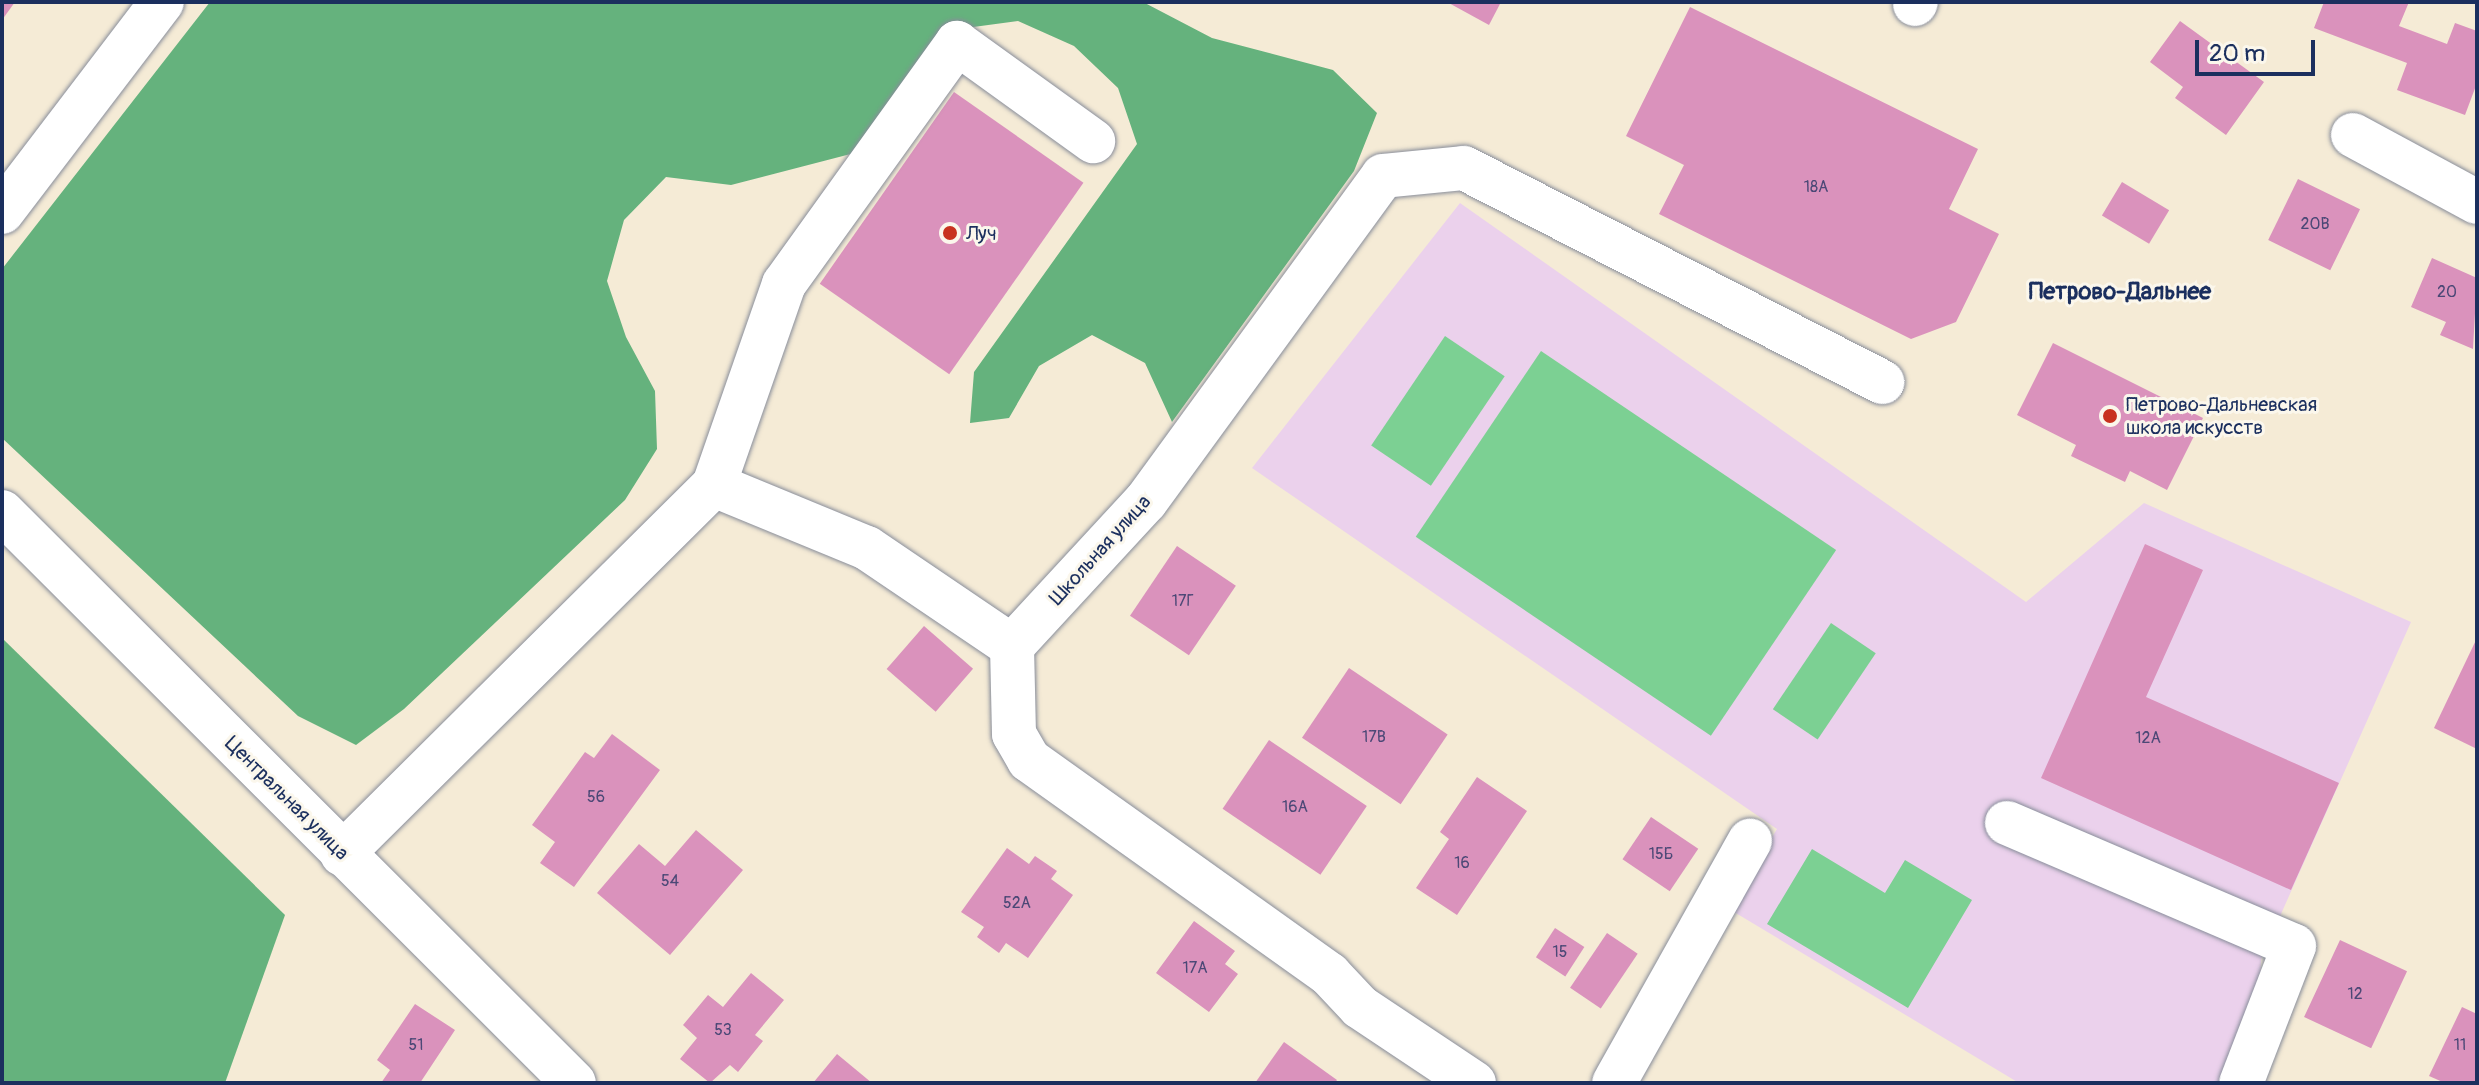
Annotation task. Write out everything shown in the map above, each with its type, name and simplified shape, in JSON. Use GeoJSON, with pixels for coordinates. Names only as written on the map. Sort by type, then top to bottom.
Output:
{"type":"FeatureCollection","features":[{"type":"Feature","properties":{"kind":"street"},"geometry":{"type":"LineString","coordinates":[[2,212],[162,2]]}},
{"type":"Feature","properties":{"kind":"street"},"geometry":{"type":"LineString","coordinates":[[342,854],[714,485],[784,284],[957,43],[1093,141]]}},
{"type":"Feature","properties":{"kind":"street"},"geometry":{"type":"LineString","coordinates":[[2353,135],[2477,202]]}},
{"type":"Feature","properties":{"kind":"street","name":"Школьная улица"},"geometry":{"type":"LineString","coordinates":[[1012,646],[1146,501],[1383,176],[1464,168],[1883,382]]}},
{"type":"Feature","properties":{"kind":"street"},"geometry":{"type":"LineString","coordinates":[[714,485],[867,548],[1012,646],[1014,734],[1029,760],[1329,974],[1360,1007],[1474,1083]]}},
{"type":"Feature","properties":{"kind":"street","name":"Центральная улица"},"geometry":{"type":"LineString","coordinates":[[2,512],[574,1083]]}},
{"type":"Feature","properties":{"kind":"street"},"geometry":{"type":"LineString","coordinates":[[2007,823],[2294,946],[2244,1082]]}},
{"type":"Feature","properties":{"kind":"street"},"geometry":{"type":"LineString","coordinates":[[1614,1083],[1750,841]]}},
{"type":"Feature","properties":{"kind":"shaded area"},"geometry":{"type":"Polygon","coordinates":[[[1460,203],[2026,602],[2144,503],[2411,622],[2261,959],[2260,992],[2223,1083],[2019,1083],[1729,909],[1777,829],[1252,468],[1460,203]]]}},
{"type":"Feature","properties":{"kind":"green space"},"geometry":{"type":"Polygon","coordinates":[[[210,2],[1143,2],[1212,38],[1333,70],[1377,113],[1354,171],[1172,422],[1145,363],[1092,335],[1039,366],[1009,418],[970,423],[974,372],[1137,144],[1118,88],[1074,46],[1018,21],[951,30],[866,150],[731,185],[666,177],[624,220],[607,281],[626,337],[655,391],[657,449],[625,500],[404,709],[356,745],[298,716],[2,438],[2,269],[210,2]]]}},
{"type":"Feature","properties":{"kind":"green space"},"geometry":{"type":"Polygon","coordinates":[[[1445,336],[1505,376],[1431,486],[1371,445],[1445,336]]]}},
{"type":"Feature","properties":{"kind":"green space"},"geometry":{"type":"Polygon","coordinates":[[[1541,351],[1836,550],[1711,736],[1416,537],[1541,351]]]}},
{"type":"Feature","properties":{"kind":"green space"},"geometry":{"type":"Polygon","coordinates":[[[1831,623],[1876,653],[1818,739],[1773,709],[1831,623]]]}},
{"type":"Feature","properties":{"kind":"green space"},"geometry":{"type":"Polygon","coordinates":[[[2,638],[285,915],[225,1083],[2,1083],[2,638]]]}},
{"type":"Feature","properties":{"kind":"green space"},"geometry":{"type":"Polygon","coordinates":[[[1812,849],[1885,893],[1905,860],[1972,900],[1908,1008],[1767,924],[1812,849]]]}},
{"type":"Feature","properties":{"kind":"building"},"geometry":{"type":"Polygon","coordinates":[[[2,2],[15,2],[2,20],[2,2]]]}},
{"type":"Feature","properties":{"kind":"building"},"geometry":{"type":"Polygon","coordinates":[[[1447,2],[1501,2],[1489,25],[1447,2]]]}},
{"type":"Feature","properties":{"kind":"building"},"geometry":{"type":"Polygon","coordinates":[[[2324,2],[2409,2],[2399,26],[2447,44],[2455,23],[2477,31],[2477,83],[2465,115],[2397,90],[2407,63],[2314,28],[2324,2]]]}},
{"type":"Feature","properties":{"kind":"building"},"geometry":{"type":"Polygon","coordinates":[[[1690,7],[1978,149],[1949,209],[1999,234],[1956,322],[1911,339],[1659,214],[1684,165],[1626,136],[1690,7]]]}},
{"type":"Feature","properties":{"kind":"building"},"geometry":{"type":"Polygon","coordinates":[[[2180,21],[2264,82],[2226,135],[2175,98],[2183,87],[2150,62],[2180,21]]]}},
{"type":"Feature","properties":{"kind":"building","name":"Луч"},"geometry":{"type":"Polygon","coordinates":[[[954,92],[1083,183],[949,374],[820,284],[954,92]]]}},
{"type":"Feature","properties":{"kind":"building"},"geometry":{"type":"Polygon","coordinates":[[[2298,179],[2360,209],[2330,270],[2268,240],[2298,179]]]}},
{"type":"Feature","properties":{"kind":"building"},"geometry":{"type":"Polygon","coordinates":[[[2122,182],[2169,210],[2149,244],[2102,215],[2122,182]]]}},
{"type":"Feature","properties":{"kind":"building"},"geometry":{"type":"Polygon","coordinates":[[[2432,258],[2477,278],[2473,349],[2440,335],[2446,322],[2411,307],[2432,258]]]}},
{"type":"Feature","properties":{"kind":"building","name":"Петрово-Дальневская школа искусств"},"geometry":{"type":"Polygon","coordinates":[[[2053,343],[2203,418],[2167,490],[2130,471],[2125,482],[2071,456],[2076,445],[2017,415],[2053,343]]]}},
{"type":"Feature","properties":{"kind":"building"},"geometry":{"type":"Polygon","coordinates":[[[2145,544],[2203,570],[2146,697],[2339,783],[2291,890],[2041,778],[2145,544]]]}},
{"type":"Feature","properties":{"kind":"building"},"geometry":{"type":"Polygon","coordinates":[[[1177,546],[1236,586],[1189,655],[1130,616],[1177,546]]]}},
{"type":"Feature","properties":{"kind":"building"},"geometry":{"type":"Polygon","coordinates":[[[924,626],[973,669],[936,712],[887,669],[924,626]]]}},
{"type":"Feature","properties":{"kind":"building"},"geometry":{"type":"Polygon","coordinates":[[[2477,638],[2477,749],[2434,728],[2477,638]]]}},
{"type":"Feature","properties":{"kind":"building"},"geometry":{"type":"Polygon","coordinates":[[[1349,668],[1448,735],[1401,804],[1302,738],[1349,668]]]}},
{"type":"Feature","properties":{"kind":"building"},"geometry":{"type":"Polygon","coordinates":[[[612,734],[660,770],[574,887],[540,863],[555,842],[532,825],[585,752],[594,758],[612,734]]]}},
{"type":"Feature","properties":{"kind":"building"},"geometry":{"type":"Polygon","coordinates":[[[1269,740],[1367,806],[1320,875],[1223,809],[1269,740]]]}},
{"type":"Feature","properties":{"kind":"building"},"geometry":{"type":"Polygon","coordinates":[[[1477,777],[1527,811],[1457,915],[1416,888],[1449,839],[1440,832],[1477,777]]]}},
{"type":"Feature","properties":{"kind":"building"},"geometry":{"type":"Polygon","coordinates":[[[1651,817],[1698,849],[1670,891],[1622,859],[1651,817]]]}},
{"type":"Feature","properties":{"kind":"building"},"geometry":{"type":"Polygon","coordinates":[[[696,830],[743,870],[670,955],[597,893],[639,844],[665,866],[696,830]]]}},
{"type":"Feature","properties":{"kind":"building"},"geometry":{"type":"Polygon","coordinates":[[[1007,848],[1029,864],[1035,856],[1057,871],[1051,879],[1073,895],[1028,958],[1006,943],[999,953],[977,937],[984,927],[961,912],[1007,848]]]}},
{"type":"Feature","properties":{"kind":"building"},"geometry":{"type":"Polygon","coordinates":[[[1194,921],[1235,951],[1225,964],[1238,974],[1209,1012],[1156,973],[1194,921]]]}},
{"type":"Feature","properties":{"kind":"building"},"geometry":{"type":"Polygon","coordinates":[[[1555,928],[1584,947],[1565,976],[1536,957],[1555,928]]]}},
{"type":"Feature","properties":{"kind":"building"},"geometry":{"type":"Polygon","coordinates":[[[1607,933],[1638,954],[1601,1008],[1570,988],[1607,933]]]}},
{"type":"Feature","properties":{"kind":"building"},"geometry":{"type":"Polygon","coordinates":[[[2340,940],[2407,971],[2371,1048],[2304,1017],[2340,940]]]}},
{"type":"Feature","properties":{"kind":"building"},"geometry":{"type":"Polygon","coordinates":[[[751,973],[784,1000],[755,1035],[763,1041],[738,1072],[730,1065],[710,1083],[680,1059],[697,1038],[683,1025],[708,995],[723,1007],[751,973]]]}},
{"type":"Feature","properties":{"kind":"building"},"geometry":{"type":"Polygon","coordinates":[[[415,1004],[455,1030],[420,1083],[381,1083],[390,1070],[377,1060],[415,1004]]]}},
{"type":"Feature","properties":{"kind":"building"},"geometry":{"type":"Polygon","coordinates":[[[2462,1007],[2477,1014],[2477,1083],[2445,1083],[2429,1076],[2462,1007]]]}},
{"type":"Feature","properties":{"kind":"building"},"geometry":{"type":"Polygon","coordinates":[[[1284,1042],[1337,1080],[1335,1083],[1255,1083],[1284,1042]]]}},
{"type":"Feature","properties":{"kind":"building"},"geometry":{"type":"Polygon","coordinates":[[[837,1054],[872,1083],[813,1083],[837,1054]]]}},
{"type":"Feature","properties":{"kind":"place","name":"Луч"},"geometry":{"type":"Point","coordinates":[950,233]}},
{"type":"Feature","properties":{"kind":"place","name":"Петрово-Дальневская школа искусств"},"geometry":{"type":"Point","coordinates":[2110,416]}},
{"type":"Feature","properties":{"kind":"district","name":"Петрово-Дальнее"},"geometry":{"type":"Point","coordinates":[2120,292]}}]}
